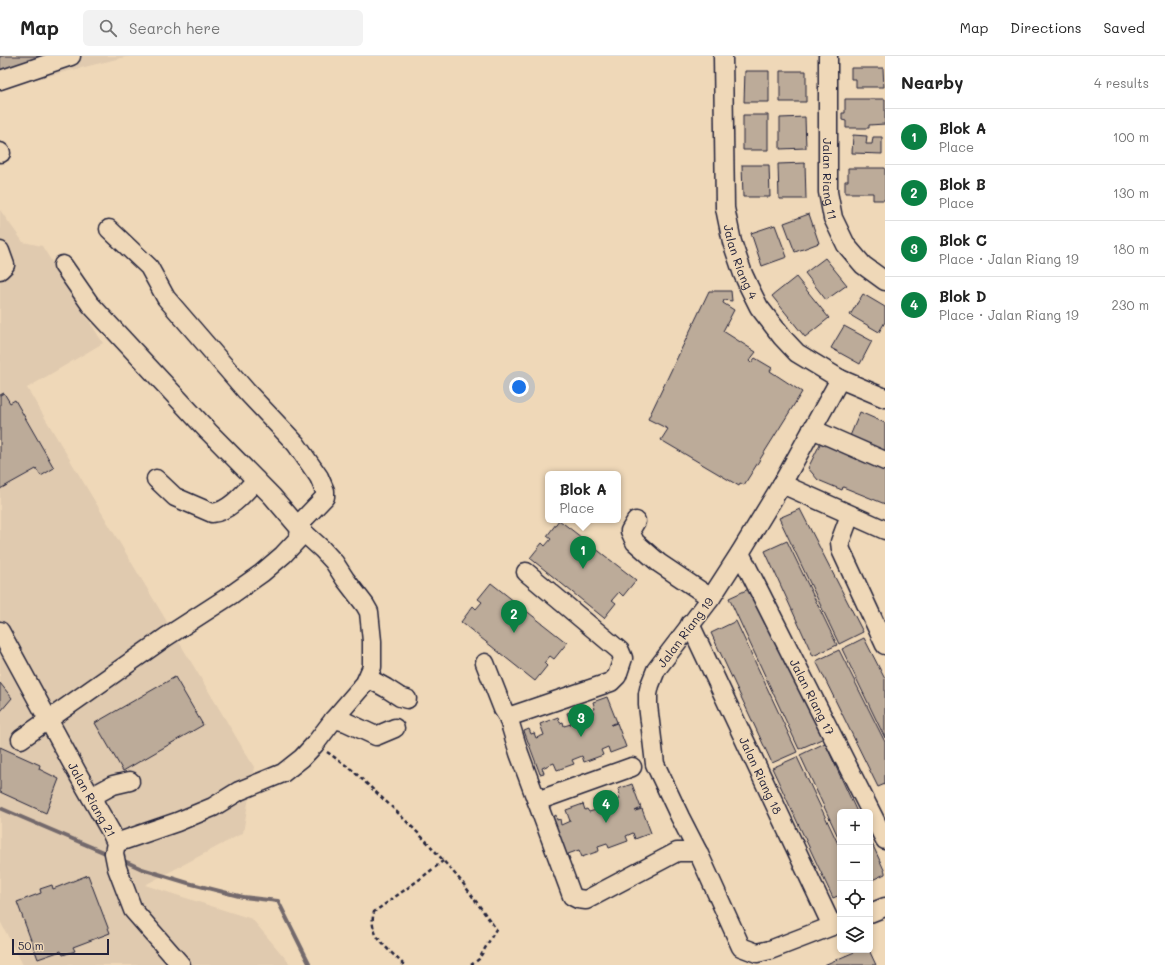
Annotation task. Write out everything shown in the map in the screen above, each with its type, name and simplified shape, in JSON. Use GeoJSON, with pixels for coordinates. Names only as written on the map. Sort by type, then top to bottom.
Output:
{"type":"FeatureCollection","features":[{"type":"Feature","properties":{"kind":"street"},"geometry":{"type":"LineString","coordinates":[[0,80],[70,56]]}},
{"type":"Feature","properties":{"kind":"street","name":"Jalan Riang 4"},"geometry":{"type":"LineString","coordinates":[[723,56],[726,208],[732,242],[743,274],[759,307],[782,337],[797,353],[840,379],[884,395]]}},
{"type":"Feature","properties":{"kind":"street","name":"Jalan Riang 11"},"geometry":{"type":"LineString","coordinates":[[828,56],[828,192],[833,218],[846,245],[863,265],[885,281]]}},
{"type":"Feature","properties":{"kind":"street"},"geometry":{"type":"LineString","coordinates":[[21,740],[166,637],[262,573],[283,555],[298,539],[303,520],[325,497],[325,491],[319,477],[296,444],[247,392],[166,298],[149,267],[109,229]]}},
{"type":"Feature","properties":{"kind":"street"},"geometry":{"type":"LineString","coordinates":[[0,251],[5,265],[0,270]]}},
{"type":"Feature","properties":{"kind":"street"},"geometry":{"type":"LineString","coordinates":[[64,265],[90,304],[208,431],[272,496],[301,530],[334,562],[369,612],[372,640],[372,667],[368,678],[302,758],[283,773],[239,791],[213,807],[177,822],[116,855]]}},
{"type":"Feature","properties":{"kind":"street","name":"Jalan Riang 19"},"geometry":{"type":"LineString","coordinates":[[836,925],[770,950],[757,953],[741,947],[698,852],[655,764],[650,727],[648,694],[656,670],[711,598],[740,553],[782,484],[840,379]]}},
{"type":"Feature","properties":{"kind":"street"},"geometry":{"type":"LineString","coordinates":[[812,429],[885,461]]}},
{"type":"Feature","properties":{"kind":"street"},"geometry":{"type":"LineString","coordinates":[[156,479],[175,497],[212,514],[218,513],[236,501],[256,480]]}},
{"type":"Feature","properties":{"kind":"street"},"geometry":{"type":"LineString","coordinates":[[782,484],[885,530]]}},
{"type":"Feature","properties":{"kind":"street"},"geometry":{"type":"LineString","coordinates":[[850,515],[840,542],[841,550],[885,645]]}},
{"type":"Feature","properties":{"kind":"street"},"geometry":{"type":"LineString","coordinates":[[636,521],[630,532],[635,542],[659,563],[711,598]]}},
{"type":"Feature","properties":{"kind":"street","name":"Jalan Riang 17"},"geometry":{"type":"LineString","coordinates":[[740,553],[885,840]]}},
{"type":"Feature","properties":{"kind":"street"},"geometry":{"type":"LineString","coordinates":[[508,717],[611,682],[617,676],[623,658],[620,651],[526,572]]}},
{"type":"Feature","properties":{"kind":"street","name":"Jalan Riang 18"},"geometry":{"type":"LineString","coordinates":[[690,624],[836,925]]}},
{"type":"Feature","properties":{"kind":"street","name":"Jalan Riang 21"},"geometry":{"type":"LineString","coordinates":[[0,631],[111,832],[116,855],[133,910],[181,965]]}},
{"type":"Feature","properties":{"kind":"street"},"geometry":{"type":"LineString","coordinates":[[485,663],[503,710],[508,717],[519,753],[572,896],[578,899],[586,900],[677,852],[698,852]]}},
{"type":"Feature","properties":{"kind":"street"},"geometry":{"type":"LineString","coordinates":[[368,678],[406,699]]}},
{"type":"Feature","properties":{"kind":"street"},"geometry":{"type":"LineString","coordinates":[[334,719],[346,722],[376,736],[395,728]]}},
{"type":"Feature","properties":{"kind":"street"},"geometry":{"type":"LineString","coordinates":[[537,801],[632,767]]}},
{"type":"Feature","properties":{"kind":"street"},"geometry":{"type":"LineString","coordinates":[[91,797],[113,785],[130,781]]}},
{"type":"Feature","properties":{"kind":"street"},"geometry":{"type":"LineString","coordinates":[[677,852],[685,834],[680,817]]}},
{"type":"Feature","properties":{"kind":"street"},"geometry":{"type":"LineString","coordinates":[[873,912],[885,907]]}},
{"type":"Feature","properties":{"kind":"path"},"geometry":{"type":"LineString","coordinates":[[315,744],[351,769],[427,842],[462,882],[496,928],[479,959],[471,965]]}},
{"type":"Feature","properties":{"kind":"path"},"geometry":{"type":"LineString","coordinates":[[404,965],[378,938],[372,926],[374,912],[443,861]]}},
{"type":"Feature","properties":{"kind":"shaded area"},"geometry":{"type":"Polygon","coordinates":[[[0,56],[129,56],[0,88],[0,56]]]}},
{"type":"Feature","properties":{"kind":"shaded area"},"geometry":{"type":"Polygon","coordinates":[[[0,210],[23,242],[42,246],[103,343],[27,388],[254,767],[243,833],[145,885],[252,919],[291,965],[23,965],[0,921],[0,210]]]}},
{"type":"Feature","properties":{"kind":"building"},"geometry":{"type":"Polygon","coordinates":[[[0,56],[46,56],[0,70],[0,56]]]}},
{"type":"Feature","properties":{"kind":"building"},"geometry":{"type":"Polygon","coordinates":[[[851,68],[883,68],[884,87],[856,87],[856,79],[851,79],[851,68]]]}},
{"type":"Feature","properties":{"kind":"building"},"geometry":{"type":"Polygon","coordinates":[[[745,71],[769,71],[769,102],[744,102],[745,71]]]}},
{"type":"Feature","properties":{"kind":"building"},"geometry":{"type":"Polygon","coordinates":[[[780,71],[806,71],[806,102],[780,102],[780,71]]]}},
{"type":"Feature","properties":{"kind":"building"},"geometry":{"type":"Polygon","coordinates":[[[845,99],[885,99],[885,124],[869,125],[869,128],[846,128],[846,121],[842,120],[842,113],[845,113],[845,99]]]}},
{"type":"Feature","properties":{"kind":"building"},"geometry":{"type":"Polygon","coordinates":[[[743,115],[768,115],[768,150],[743,150],[743,115]]]}},
{"type":"Feature","properties":{"kind":"building"},"geometry":{"type":"Polygon","coordinates":[[[805,117],[806,148],[780,149],[780,118],[805,117]]]}},
{"type":"Feature","properties":{"kind":"building"},"geometry":{"type":"Polygon","coordinates":[[[853,135],[867,136],[866,144],[872,144],[873,137],[882,137],[882,154],[852,153],[853,135]]]}},
{"type":"Feature","properties":{"kind":"building"},"geometry":{"type":"Polygon","coordinates":[[[805,163],[806,199],[779,199],[778,164],[805,163]]]}},
{"type":"Feature","properties":{"kind":"building"},"geometry":{"type":"Polygon","coordinates":[[[742,165],[769,165],[770,197],[743,197],[742,165]]]}},
{"type":"Feature","properties":{"kind":"building"},"geometry":{"type":"Polygon","coordinates":[[[848,168],[885,168],[885,200],[873,200],[873,193],[845,193],[845,181],[848,181],[848,168]]]}},
{"type":"Feature","properties":{"kind":"building"},"geometry":{"type":"Polygon","coordinates":[[[809,214],[819,243],[795,252],[784,223],[809,214]]]}},
{"type":"Feature","properties":{"kind":"building"},"geometry":{"type":"Polygon","coordinates":[[[775,225],[787,257],[762,266],[751,233],[775,225]]]}},
{"type":"Feature","properties":{"kind":"building"},"geometry":{"type":"Polygon","coordinates":[[[825,258],[847,285],[826,300],[805,273],[825,258]]]}},
{"type":"Feature","properties":{"kind":"building"},"geometry":{"type":"Polygon","coordinates":[[[796,277],[829,318],[805,337],[772,296],[796,277]]]}},
{"type":"Feature","properties":{"kind":"building"},"geometry":{"type":"Polygon","coordinates":[[[709,291],[731,291],[732,301],[724,300],[723,303],[734,310],[723,331],[756,352],[749,361],[751,363],[755,358],[772,368],[770,371],[802,392],[744,485],[740,483],[739,486],[661,440],[668,429],[648,419],[709,291]]]}},
{"type":"Feature","properties":{"kind":"building"},"geometry":{"type":"Polygon","coordinates":[[[863,294],[885,307],[885,322],[879,332],[850,315],[863,294]]]}},
{"type":"Feature","properties":{"kind":"building"},"geometry":{"type":"Polygon","coordinates":[[[844,326],[872,341],[860,364],[831,348],[844,326]]]}},
{"type":"Feature","properties":{"kind":"building"},"geometry":{"type":"Polygon","coordinates":[[[4,393],[10,403],[15,400],[54,468],[41,476],[36,469],[0,489],[0,395],[4,393]]]}},
{"type":"Feature","properties":{"kind":"building"},"geometry":{"type":"Polygon","coordinates":[[[860,412],[885,423],[885,456],[848,441],[860,412]]]}},
{"type":"Feature","properties":{"kind":"building"},"geometry":{"type":"Polygon","coordinates":[[[822,440],[885,468],[885,504],[843,487],[842,490],[818,480],[808,468],[822,440]]]}},
{"type":"Feature","properties":{"kind":"building"},"geometry":{"type":"Polygon","coordinates":[[[800,509],[863,632],[839,644],[779,518],[800,509]]]}},
{"type":"Feature","properties":{"kind":"building"},"geometry":{"type":"Polygon","coordinates":[[[557,523],[563,523],[636,580],[623,596],[619,592],[612,600],[616,603],[604,618],[530,558],[542,543],[545,546],[551,539],[547,536],[557,523]]]}},
{"type":"Feature","properties":{"kind":"building"},"geometry":{"type":"Polygon","coordinates":[[[787,541],[837,645],[813,656],[765,551],[787,541]]]}},
{"type":"Feature","properties":{"kind":"building"},"geometry":{"type":"Polygon","coordinates":[[[491,583],[567,643],[554,659],[550,656],[544,663],[547,666],[535,681],[461,622],[473,606],[476,609],[482,602],[478,599],[491,583]]]}},
{"type":"Feature","properties":{"kind":"building"},"geometry":{"type":"Polygon","coordinates":[[[753,587],[824,738],[799,749],[729,598],[753,587]]]}},
{"type":"Feature","properties":{"kind":"building"},"geometry":{"type":"Polygon","coordinates":[[[736,621],[797,752],[772,763],[711,633],[736,621]]]}},
{"type":"Feature","properties":{"kind":"building"},"geometry":{"type":"Polygon","coordinates":[[[864,638],[885,679],[885,738],[842,649],[864,638]]]}},
{"type":"Feature","properties":{"kind":"building"},"geometry":{"type":"Polygon","coordinates":[[[839,650],[885,742],[885,784],[878,787],[816,661],[839,650]]]}},
{"type":"Feature","properties":{"kind":"building"},"geometry":{"type":"Polygon","coordinates":[[[175,677],[203,725],[123,771],[95,723],[175,677]]]}},
{"type":"Feature","properties":{"kind":"building"},"geometry":{"type":"Polygon","coordinates":[[[0,683],[12,698],[1,711],[0,710],[0,683]]]}},
{"type":"Feature","properties":{"kind":"building"},"geometry":{"type":"Polygon","coordinates":[[[607,697],[617,722],[611,725],[617,723],[626,747],[610,753],[608,747],[601,750],[603,755],[584,762],[582,756],[572,760],[574,764],[557,770],[554,763],[542,768],[544,773],[540,774],[524,731],[529,729],[531,734],[534,733],[536,738],[544,735],[540,724],[558,717],[560,723],[563,722],[564,726],[571,724],[567,713],[586,707],[591,714],[594,713],[593,709],[595,709],[593,702],[607,697]]]}},
{"type":"Feature","properties":{"kind":"building"},"geometry":{"type":"Polygon","coordinates":[[[825,743],[856,809],[837,809],[837,835],[800,755],[825,743]]]}},
{"type":"Feature","properties":{"kind":"building"},"geometry":{"type":"Polygon","coordinates":[[[0,747],[40,765],[39,769],[59,779],[46,813],[0,792],[0,747]]]}},
{"type":"Feature","properties":{"kind":"building"},"geometry":{"type":"Polygon","coordinates":[[[797,757],[837,842],[837,896],[833,898],[772,768],[797,757]]]}},
{"type":"Feature","properties":{"kind":"building"},"geometry":{"type":"Polygon","coordinates":[[[632,784],[641,808],[635,811],[642,809],[651,833],[635,839],[633,833],[626,836],[628,841],[609,848],[607,843],[598,846],[599,851],[582,857],[579,850],[568,854],[570,859],[568,861],[553,817],[556,815],[557,820],[560,819],[561,825],[570,821],[566,810],[583,804],[585,810],[587,809],[589,812],[596,810],[593,800],[611,793],[612,798],[614,797],[616,801],[620,799],[618,796],[620,795],[618,789],[632,784]]]}},
{"type":"Feature","properties":{"kind":"building"},"geometry":{"type":"Polygon","coordinates":[[[873,846],[885,872],[885,874],[873,880],[873,846]]]}},
{"type":"Feature","properties":{"kind":"building"},"geometry":{"type":"Polygon","coordinates":[[[88,875],[110,933],[73,947],[75,951],[63,955],[61,951],[38,959],[17,902],[41,893],[40,889],[52,885],[53,889],[88,875]]]}},
{"type":"Feature","properties":{"kind":"building"},"geometry":{"type":"Polygon","coordinates":[[[852,953],[870,953],[876,965],[824,965],[852,953]]]}},
{"type":"Feature","properties":{"kind":"waterway"},"geometry":{"type":"LineString","coordinates":[[0,808],[110,855]]}},
{"type":"Feature","properties":{"kind":"waterway"},"geometry":{"type":"LineString","coordinates":[[120,859],[142,869],[188,883],[243,897],[278,901],[310,965]]}},
{"type":"Feature","properties":{"kind":"place","name":"Blok A"},"geometry":{"type":"Point","coordinates":[583,569]}},
{"type":"Feature","properties":{"kind":"place","name":"Blok B"},"geometry":{"type":"Point","coordinates":[514,633]}},
{"type":"Feature","properties":{"kind":"place","name":"Blok C"},"geometry":{"type":"Point","coordinates":[581,737]}},
{"type":"Feature","properties":{"kind":"place","name":"Blok D"},"geometry":{"type":"Point","coordinates":[606,823]}}]}
